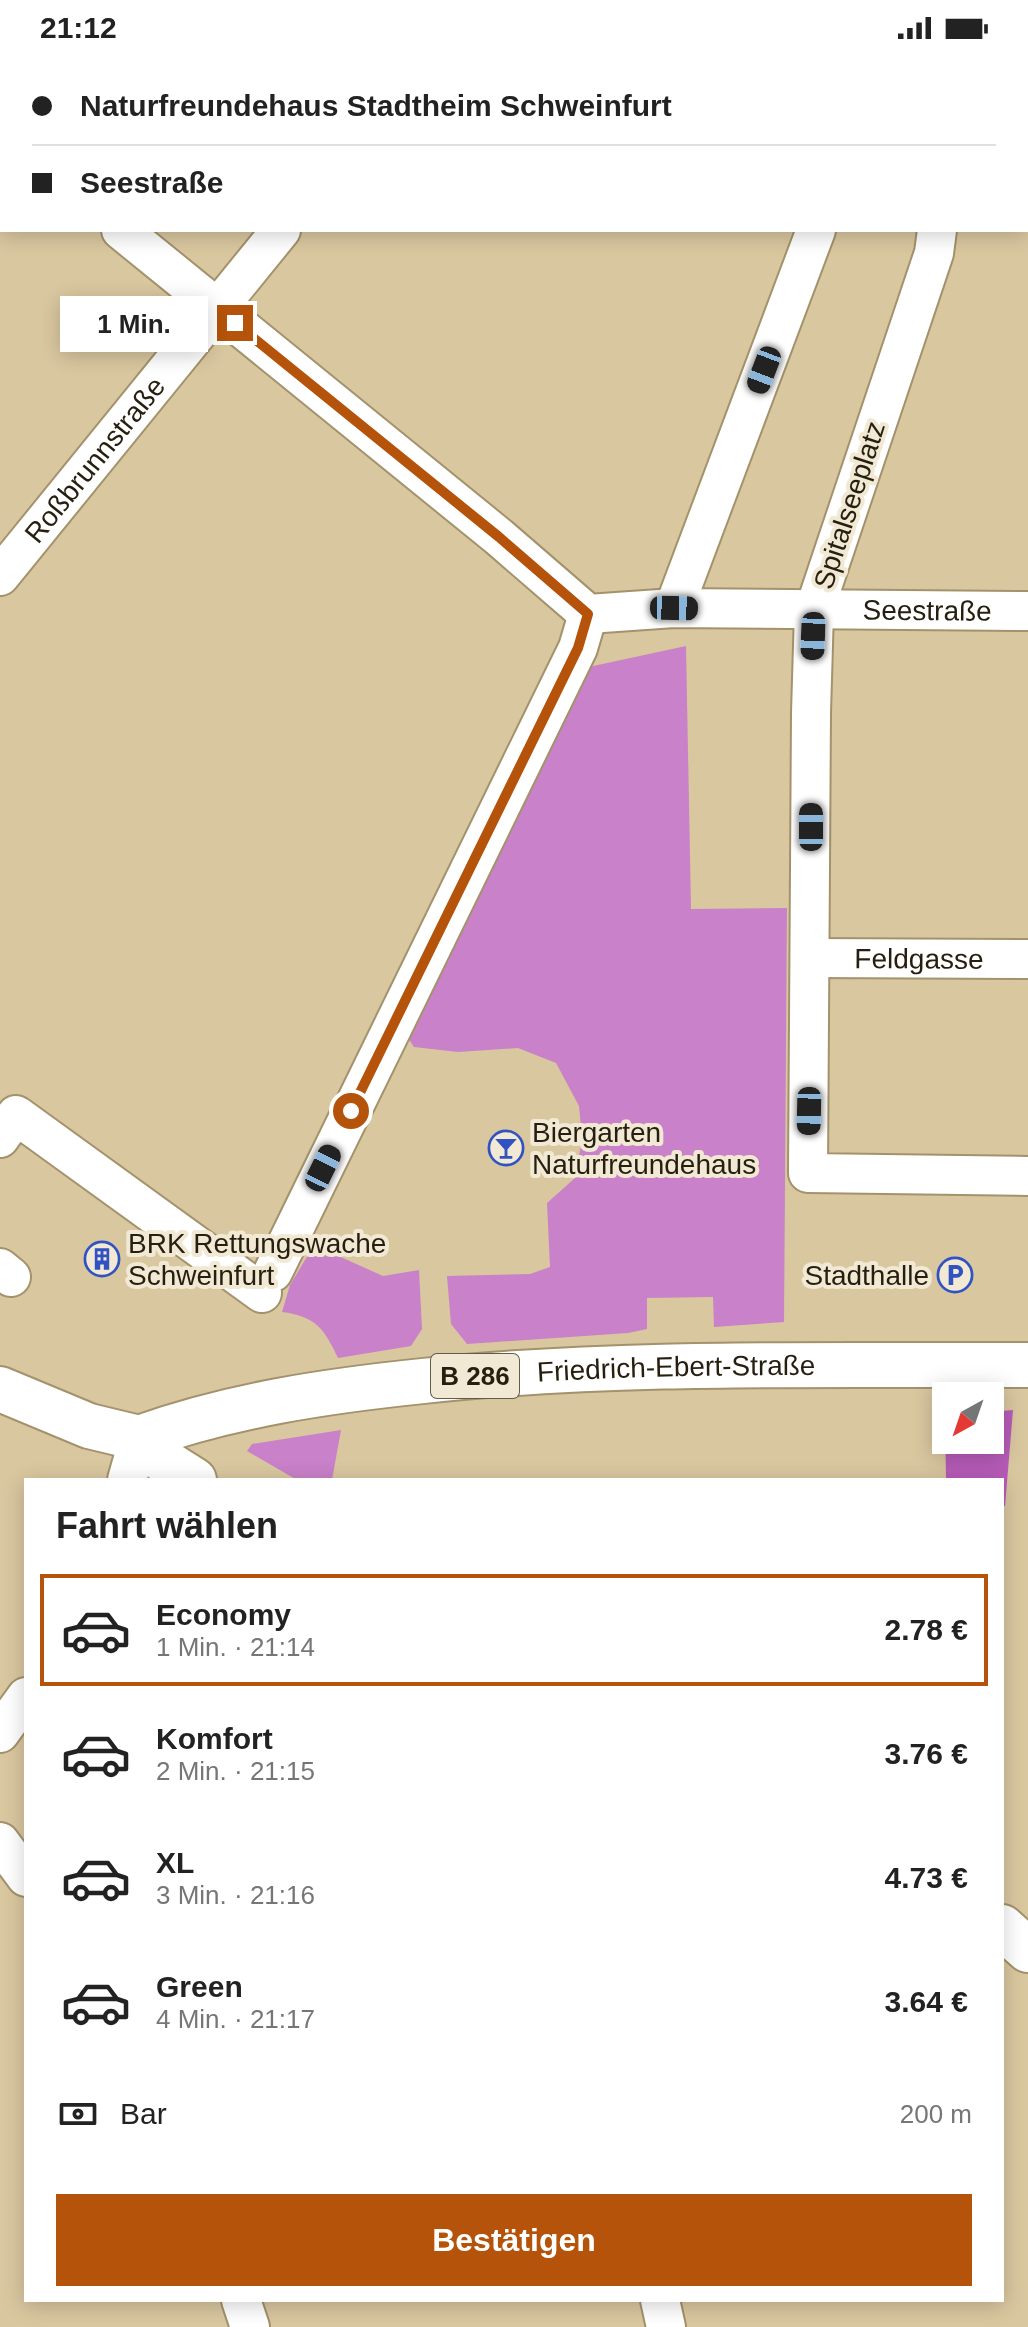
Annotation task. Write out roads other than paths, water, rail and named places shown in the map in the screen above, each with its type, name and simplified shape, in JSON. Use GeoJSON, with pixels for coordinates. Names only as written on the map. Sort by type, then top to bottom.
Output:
{"type":"FeatureCollection","features":[{"type":"Feature","properties":{"kind":"main road","name":"Friedrich-Ebert-Straße"},"geometry":{"type":"LineString","coordinates":[[139,1438],[242,1406],[367,1387],[510,1372],[709,1365],[1028,1365]]}},
{"type":"Feature","properties":{"kind":"main road"},"geometry":{"type":"LineString","coordinates":[[0,1389],[89,1426],[139,1438],[164,1461],[191,1478]]}},
{"type":"Feature","properties":{"kind":"main road"},"geometry":{"type":"LineString","coordinates":[[1004,1929],[1028,1950]]}},
{"type":"Feature","properties":{"kind":"street"},"geometry":{"type":"LineString","coordinates":[[0,1138],[16,1115],[267,1282],[578,648],[588,614],[499,537],[123,232]]}},
{"type":"Feature","properties":{"kind":"street","name":"Roßbrunnstraße"},"geometry":{"type":"LineString","coordinates":[[0,576],[279,232]]}},
{"type":"Feature","properties":{"kind":"street"},"geometry":{"type":"LineString","coordinates":[[674,608],[815,232]]}},
{"type":"Feature","properties":{"kind":"street","name":"Spitalseeplatz"},"geometry":{"type":"LineString","coordinates":[[937,232],[934,253],[814,611],[808,1173],[1028,1176]]}},
{"type":"Feature","properties":{"kind":"street","name":"Seestraße"},"geometry":{"type":"LineString","coordinates":[[588,614],[674,608],[1028,611]]}},
{"type":"Feature","properties":{"kind":"street","name":"Feldgasse"},"geometry":{"type":"LineString","coordinates":[[811,958],[1028,959]]}},
{"type":"Feature","properties":{"kind":"street"},"geometry":{"type":"LineString","coordinates":[[128,1478],[139,1438]]}},
{"type":"Feature","properties":{"kind":"street"},"geometry":{"type":"LineString","coordinates":[[0,1733],[24,1700]]}},
{"type":"Feature","properties":{"kind":"street"},"geometry":{"type":"LineString","coordinates":[[0,1842],[24,1874]]}},
{"type":"Feature","properties":{"kind":"street"},"geometry":{"type":"LineString","coordinates":[[242,2302],[250,2327]]}},
{"type":"Feature","properties":{"kind":"street"},"geometry":{"type":"LineString","coordinates":[[660,2302],[666,2327]]}},
{"type":"Feature","properties":{"kind":"place","name":"Biergarten Naturfreundehaus"},"geometry":{"type":"Point","coordinates":[506,1148]}},
{"type":"Feature","properties":{"kind":"place","name":"BRK Rettungswache Schweinfurt"},"geometry":{"type":"Point","coordinates":[102,1259]}},
{"type":"Feature","properties":{"kind":"place","name":"Stadthalle"},"geometry":{"type":"Point","coordinates":[955,1275]}}]}
